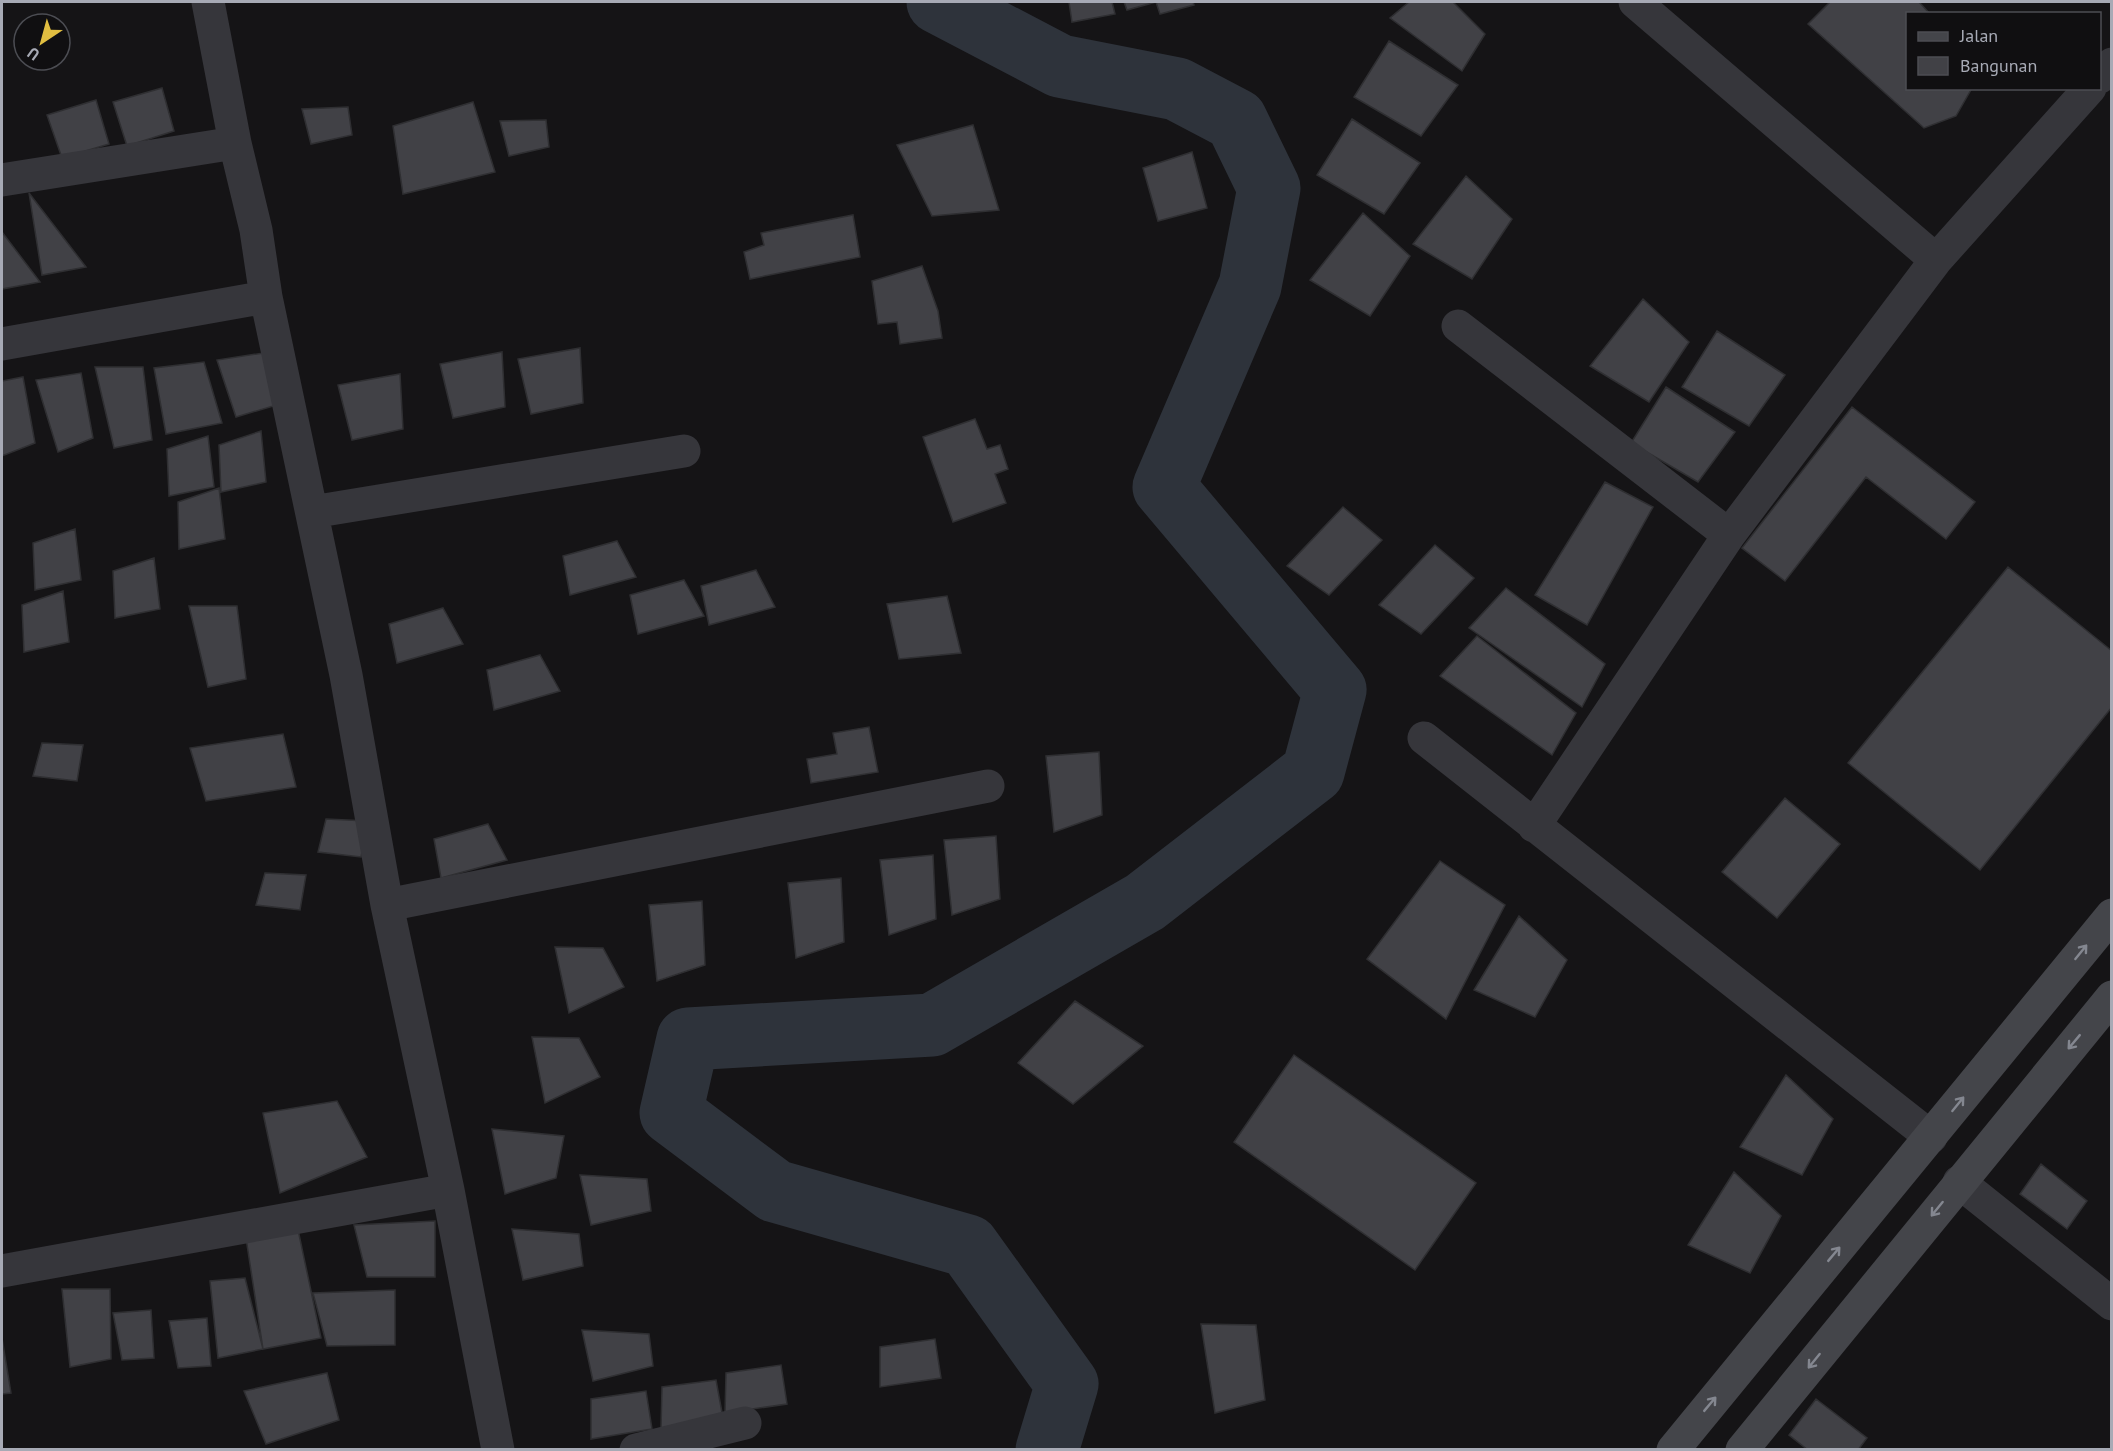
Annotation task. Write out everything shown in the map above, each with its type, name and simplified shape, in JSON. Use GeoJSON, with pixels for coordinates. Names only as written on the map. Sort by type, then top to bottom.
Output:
{"type":"FeatureCollection","features":[{"type":"Feature","properties":{"kind":"street"},"geometry":{"type":"LineString","coordinates":[[208,2],[235,143],[256,230],[266,297],[346,675],[387,906],[448,1190],[498,1449]]}},
{"type":"Feature","properties":{"kind":"street"},"geometry":{"type":"LineString","coordinates":[[1635,2],[1936,260]]}},
{"type":"Feature","properties":{"kind":"street"},"geometry":{"type":"LineString","coordinates":[[2101,76],[2112,64]]}},
{"type":"Feature","properties":{"kind":"street"},"geometry":{"type":"LineString","coordinates":[[1534,826],[1729,535],[1936,260],[2088,90]]}},
{"type":"Feature","properties":{"kind":"street"},"geometry":{"type":"LineString","coordinates":[[2,180],[235,143]]}},
{"type":"Feature","properties":{"kind":"street"},"geometry":{"type":"LineString","coordinates":[[2,344],[266,297]]}},
{"type":"Feature","properties":{"kind":"street"},"geometry":{"type":"LineString","coordinates":[[1458,326],[1729,535]]}},
{"type":"Feature","properties":{"kind":"street"},"geometry":{"type":"LineString","coordinates":[[312,512],[684,451]]}},
{"type":"Feature","properties":{"kind":"street"},"geometry":{"type":"LineString","coordinates":[[1424,738],[1931,1137]]}},
{"type":"Feature","properties":{"kind":"street"},"geometry":{"type":"LineString","coordinates":[[387,906],[988,786]]}},
{"type":"Feature","properties":{"kind":"street"},"geometry":{"type":"LineString","coordinates":[[1672,1449],[2112,915]]}},
{"type":"Feature","properties":{"kind":"street"},"geometry":{"type":"LineString","coordinates":[[1742,1449],[2112,997]]}},
{"type":"Feature","properties":{"kind":"street"},"geometry":{"type":"LineString","coordinates":[[1959,1182],[2112,1304]]}},
{"type":"Feature","properties":{"kind":"street"},"geometry":{"type":"LineString","coordinates":[[2,1271],[448,1190]]}},
{"type":"Feature","properties":{"kind":"street"},"geometry":{"type":"LineString","coordinates":[[636,1449],[745,1423]]}},
{"type":"Feature","properties":{"kind":"building"},"geometry":{"type":"Polygon","coordinates":[[[1069,2],[1112,2],[1115,14],[1072,22],[1069,2]]]}},
{"type":"Feature","properties":{"kind":"building"},"geometry":{"type":"Polygon","coordinates":[[[1124,2],[1156,2],[1127,10],[1124,2]]]}},
{"type":"Feature","properties":{"kind":"building"},"geometry":{"type":"Polygon","coordinates":[[[1156,2],[1193,2],[1194,5],[1160,14],[1156,2]]]}},
{"type":"Feature","properties":{"kind":"building"},"geometry":{"type":"Polygon","coordinates":[[[1409,2],[1453,2],[1485,34],[1462,71],[1390,18],[1409,2]]]}},
{"type":"Feature","properties":{"kind":"building"},"geometry":{"type":"Polygon","coordinates":[[[1830,2],[1919,2],[1928,12],[1906,12],[1906,90],[1971,90],[1956,116],[1924,128],[1808,24],[1830,2]]]}},
{"type":"Feature","properties":{"kind":"building"},"geometry":{"type":"Polygon","coordinates":[[[1389,41],[1458,85],[1421,136],[1354,97],[1389,41]]]}},
{"type":"Feature","properties":{"kind":"building"},"geometry":{"type":"Polygon","coordinates":[[[162,88],[174,131],[127,146],[113,102],[162,88]]]}},
{"type":"Feature","properties":{"kind":"building"},"geometry":{"type":"Polygon","coordinates":[[[96,100],[109,144],[62,158],[47,115],[96,100]]]}},
{"type":"Feature","properties":{"kind":"building"},"geometry":{"type":"Polygon","coordinates":[[[473,102],[495,172],[403,194],[393,126],[473,102]]]}},
{"type":"Feature","properties":{"kind":"building"},"geometry":{"type":"Polygon","coordinates":[[[348,107],[352,135],[311,144],[302,109],[348,107]]]}},
{"type":"Feature","properties":{"kind":"building"},"geometry":{"type":"Polygon","coordinates":[[[1352,119],[1420,163],[1384,214],[1317,175],[1352,119]]]}},
{"type":"Feature","properties":{"kind":"building"},"geometry":{"type":"Polygon","coordinates":[[[546,120],[549,147],[509,156],[500,121],[546,120]]]}},
{"type":"Feature","properties":{"kind":"building"},"geometry":{"type":"Polygon","coordinates":[[[973,125],[999,210],[932,216],[897,145],[973,125]]]}},
{"type":"Feature","properties":{"kind":"building"},"geometry":{"type":"Polygon","coordinates":[[[1192,152],[1207,208],[1158,221],[1143,168],[1192,152]]]}},
{"type":"Feature","properties":{"kind":"building"},"geometry":{"type":"Polygon","coordinates":[[[1466,176],[1512,219],[1472,279],[1413,244],[1466,176]]]}},
{"type":"Feature","properties":{"kind":"building"},"geometry":{"type":"Polygon","coordinates":[[[29,193],[86,267],[42,275],[29,193]]]}},
{"type":"Feature","properties":{"kind":"building"},"geometry":{"type":"Polygon","coordinates":[[[1363,213],[1410,256],[1370,316],[1310,280],[1363,213]]]}},
{"type":"Feature","properties":{"kind":"building"},"geometry":{"type":"Polygon","coordinates":[[[853,215],[860,257],[750,279],[744,252],[764,245],[761,233],[853,215]]]}},
{"type":"Feature","properties":{"kind":"building"},"geometry":{"type":"Polygon","coordinates":[[[2,232],[40,282],[2,289],[2,232]]]}},
{"type":"Feature","properties":{"kind":"building"},"geometry":{"type":"Polygon","coordinates":[[[922,266],[938,311],[942,338],[900,344],[897,322],[878,324],[872,281],[922,266]]]}},
{"type":"Feature","properties":{"kind":"building"},"geometry":{"type":"Polygon","coordinates":[[[1643,299],[1689,342],[1649,402],[1590,366],[1643,299]]]}},
{"type":"Feature","properties":{"kind":"building"},"geometry":{"type":"Polygon","coordinates":[[[1717,331],[1785,375],[1749,426],[1682,387],[1717,331]]]}},
{"type":"Feature","properties":{"kind":"building"},"geometry":{"type":"Polygon","coordinates":[[[580,348],[583,403],[531,414],[518,359],[580,348]]]}},
{"type":"Feature","properties":{"kind":"building"},"geometry":{"type":"Polygon","coordinates":[[[270,352],[280,404],[236,417],[217,360],[270,352]]]}},
{"type":"Feature","properties":{"kind":"building"},"geometry":{"type":"Polygon","coordinates":[[[502,352],[505,407],[453,418],[440,364],[502,352]]]}},
{"type":"Feature","properties":{"kind":"building"},"geometry":{"type":"Polygon","coordinates":[[[204,362],[222,423],[166,434],[154,368],[204,362]]]}},
{"type":"Feature","properties":{"kind":"building"},"geometry":{"type":"Polygon","coordinates":[[[95,367],[143,367],[152,440],[114,448],[95,367]]]}},
{"type":"Feature","properties":{"kind":"building"},"geometry":{"type":"Polygon","coordinates":[[[81,373],[93,438],[58,452],[36,380],[81,373]]]}},
{"type":"Feature","properties":{"kind":"building"},"geometry":{"type":"Polygon","coordinates":[[[400,374],[403,429],[352,440],[338,385],[400,374]]]}},
{"type":"Feature","properties":{"kind":"building"},"geometry":{"type":"Polygon","coordinates":[[[23,377],[35,443],[2,456],[2,381],[23,377]]]}},
{"type":"Feature","properties":{"kind":"building"},"geometry":{"type":"Polygon","coordinates":[[[1666,387],[1735,432],[1698,482],[1631,443],[1666,387]]]}},
{"type":"Feature","properties":{"kind":"building"},"geometry":{"type":"Polygon","coordinates":[[[1852,407],[1975,502],[1946,539],[1866,477],[1785,581],[1742,548],[1852,407]]]}},
{"type":"Feature","properties":{"kind":"building"},"geometry":{"type":"Polygon","coordinates":[[[975,419],[987,449],[1000,445],[1008,469],[995,474],[1006,503],[953,522],[923,437],[975,419]]]}},
{"type":"Feature","properties":{"kind":"building"},"geometry":{"type":"Polygon","coordinates":[[[261,431],[266,482],[221,492],[219,445],[261,431]]]}},
{"type":"Feature","properties":{"kind":"building"},"geometry":{"type":"Polygon","coordinates":[[[208,436],[214,487],[169,496],[167,449],[208,436]]]}},
{"type":"Feature","properties":{"kind":"building"},"geometry":{"type":"Polygon","coordinates":[[[1605,482],[1653,507],[1587,625],[1535,595],[1605,482]]]}},
{"type":"Feature","properties":{"kind":"building"},"geometry":{"type":"Polygon","coordinates":[[[219,488],[225,539],[179,549],[178,502],[219,488]]]}},
{"type":"Feature","properties":{"kind":"building"},"geometry":{"type":"Polygon","coordinates":[[[1343,507],[1382,540],[1329,595],[1287,566],[1343,507]]]}},
{"type":"Feature","properties":{"kind":"building"},"geometry":{"type":"Polygon","coordinates":[[[75,529],[81,580],[35,590],[33,543],[75,529]]]}},
{"type":"Feature","properties":{"kind":"building"},"geometry":{"type":"Polygon","coordinates":[[[617,541],[636,577],[570,595],[563,556],[617,541]]]}},
{"type":"Feature","properties":{"kind":"building"},"geometry":{"type":"Polygon","coordinates":[[[1435,545],[1474,578],[1421,634],[1379,605],[1435,545]]]}},
{"type":"Feature","properties":{"kind":"building"},"geometry":{"type":"Polygon","coordinates":[[[154,558],[160,609],[115,618],[113,571],[154,558]]]}},
{"type":"Feature","properties":{"kind":"building"},"geometry":{"type":"Polygon","coordinates":[[[2008,567],[2112,651],[2112,707],[1980,870],[1848,763],[2008,567]]]}},
{"type":"Feature","properties":{"kind":"building"},"geometry":{"type":"Polygon","coordinates":[[[756,570],[775,607],[709,625],[701,586],[756,570]]]}},
{"type":"Feature","properties":{"kind":"building"},"geometry":{"type":"Polygon","coordinates":[[[684,580],[704,616],[638,634],[630,595],[684,580]]]}},
{"type":"Feature","properties":{"kind":"building"},"geometry":{"type":"Polygon","coordinates":[[[1506,588],[1605,664],[1582,707],[1469,628],[1506,588]]]}},
{"type":"Feature","properties":{"kind":"building"},"geometry":{"type":"Polygon","coordinates":[[[63,591],[69,642],[24,652],[22,605],[63,591]]]}},
{"type":"Feature","properties":{"kind":"building"},"geometry":{"type":"Polygon","coordinates":[[[947,596],[961,653],[899,659],[887,604],[947,596]]]}},
{"type":"Feature","properties":{"kind":"building"},"geometry":{"type":"Polygon","coordinates":[[[189,606],[237,606],[246,679],[208,687],[189,606]]]}},
{"type":"Feature","properties":{"kind":"building"},"geometry":{"type":"Polygon","coordinates":[[[443,608],[463,644],[397,663],[389,624],[443,608]]]}},
{"type":"Feature","properties":{"kind":"building"},"geometry":{"type":"Polygon","coordinates":[[[1477,636],[1576,713],[1552,755],[1440,676],[1477,636]]]}},
{"type":"Feature","properties":{"kind":"building"},"geometry":{"type":"Polygon","coordinates":[[[540,655],[560,691],[494,710],[487,670],[540,655]]]}},
{"type":"Feature","properties":{"kind":"building"},"geometry":{"type":"Polygon","coordinates":[[[869,727],[878,772],[811,783],[807,759],[837,754],[833,733],[869,727]]]}},
{"type":"Feature","properties":{"kind":"building"},"geometry":{"type":"Polygon","coordinates":[[[283,734],[296,787],[206,801],[190,748],[283,734]]]}},
{"type":"Feature","properties":{"kind":"building"},"geometry":{"type":"Polygon","coordinates":[[[42,743],[83,745],[77,781],[33,776],[42,743]]]}},
{"type":"Feature","properties":{"kind":"building"},"geometry":{"type":"Polygon","coordinates":[[[1099,752],[1102,815],[1054,832],[1046,756],[1099,752]]]}},
{"type":"Feature","properties":{"kind":"building"},"geometry":{"type":"Polygon","coordinates":[[[1785,798],[1840,844],[1777,918],[1722,872],[1785,798]]]}},
{"type":"Feature","properties":{"kind":"building"},"geometry":{"type":"Polygon","coordinates":[[[326,819],[368,821],[361,857],[318,852],[326,819]]]}},
{"type":"Feature","properties":{"kind":"building"},"geometry":{"type":"Polygon","coordinates":[[[488,824],[507,860],[441,878],[434,839],[488,824]]]}},
{"type":"Feature","properties":{"kind":"building"},"geometry":{"type":"Polygon","coordinates":[[[996,836],[1000,899],[952,915],[944,840],[996,836]]]}},
{"type":"Feature","properties":{"kind":"building"},"geometry":{"type":"Polygon","coordinates":[[[933,855],[936,919],[889,935],[880,860],[933,855]]]}},
{"type":"Feature","properties":{"kind":"building"},"geometry":{"type":"Polygon","coordinates":[[[1440,861],[1505,905],[1446,1019],[1367,959],[1440,861]]]}},
{"type":"Feature","properties":{"kind":"building"},"geometry":{"type":"Polygon","coordinates":[[[265,873],[306,875],[300,910],[256,905],[265,873]]]}},
{"type":"Feature","properties":{"kind":"building"},"geometry":{"type":"Polygon","coordinates":[[[841,878],[844,942],[796,958],[788,883],[841,878]]]}},
{"type":"Feature","properties":{"kind":"building"},"geometry":{"type":"Polygon","coordinates":[[[702,901],[705,965],[657,981],[649,905],[702,901]]]}},
{"type":"Feature","properties":{"kind":"building"},"geometry":{"type":"Polygon","coordinates":[[[1519,916],[1567,960],[1535,1017],[1474,990],[1519,916]]]}},
{"type":"Feature","properties":{"kind":"building"},"geometry":{"type":"Polygon","coordinates":[[[555,947],[603,948],[624,987],[569,1013],[555,947]]]}},
{"type":"Feature","properties":{"kind":"building"},"geometry":{"type":"Polygon","coordinates":[[[1075,1001],[1143,1046],[1073,1104],[1018,1063],[1075,1001]]]}},
{"type":"Feature","properties":{"kind":"building"},"geometry":{"type":"Polygon","coordinates":[[[532,1037],[579,1038],[600,1077],[545,1103],[532,1037]]]}},
{"type":"Feature","properties":{"kind":"building"},"geometry":{"type":"Polygon","coordinates":[[[1294,1055],[1476,1183],[1415,1270],[1234,1142],[1294,1055]]]}},
{"type":"Feature","properties":{"kind":"building"},"geometry":{"type":"Polygon","coordinates":[[[1786,1075],[1833,1119],[1802,1175],[1740,1147],[1786,1075]]]}},
{"type":"Feature","properties":{"kind":"building"},"geometry":{"type":"Polygon","coordinates":[[[337,1101],[367,1157],[280,1193],[263,1113],[337,1101]]]}},
{"type":"Feature","properties":{"kind":"building"},"geometry":{"type":"Polygon","coordinates":[[[492,1129],[564,1136],[556,1178],[505,1194],[492,1129]]]}},
{"type":"Feature","properties":{"kind":"building"},"geometry":{"type":"Polygon","coordinates":[[[2041,1164],[2087,1201],[2067,1229],[2020,1194],[2041,1164]]]}},
{"type":"Feature","properties":{"kind":"building"},"geometry":{"type":"Polygon","coordinates":[[[1734,1172],[1781,1216],[1750,1273],[1688,1245],[1734,1172]]]}},
{"type":"Feature","properties":{"kind":"building"},"geometry":{"type":"Polygon","coordinates":[[[580,1175],[647,1179],[651,1211],[591,1225],[580,1175]]]}},
{"type":"Feature","properties":{"kind":"building"},"geometry":{"type":"Polygon","coordinates":[[[435,1221],[435,1277],[367,1277],[354,1225],[435,1221]]]}},
{"type":"Feature","properties":{"kind":"building"},"geometry":{"type":"Polygon","coordinates":[[[297,1225],[321,1338],[263,1349],[246,1238],[297,1225]]]}},
{"type":"Feature","properties":{"kind":"building"},"geometry":{"type":"Polygon","coordinates":[[[512,1229],[579,1234],[583,1266],[523,1280],[512,1229]]]}},
{"type":"Feature","properties":{"kind":"building"},"geometry":{"type":"Polygon","coordinates":[[[245,1278],[263,1349],[218,1358],[210,1281],[245,1278]]]}},
{"type":"Feature","properties":{"kind":"building"},"geometry":{"type":"Polygon","coordinates":[[[62,1289],[110,1289],[111,1359],[70,1367],[62,1289]]]}},
{"type":"Feature","properties":{"kind":"building"},"geometry":{"type":"Polygon","coordinates":[[[395,1290],[395,1345],[327,1346],[313,1293],[395,1290]]]}},
{"type":"Feature","properties":{"kind":"building"},"geometry":{"type":"Polygon","coordinates":[[[151,1310],[154,1358],[122,1360],[113,1313],[151,1310]]]}},
{"type":"Feature","properties":{"kind":"building"},"geometry":{"type":"Polygon","coordinates":[[[207,1318],[211,1366],[178,1368],[169,1321],[207,1318]]]}},
{"type":"Feature","properties":{"kind":"building"},"geometry":{"type":"Polygon","coordinates":[[[1201,1324],[1256,1325],[1265,1400],[1215,1413],[1201,1324]]]}},
{"type":"Feature","properties":{"kind":"building"},"geometry":{"type":"Polygon","coordinates":[[[582,1330],[649,1334],[653,1366],[593,1381],[582,1330]]]}},
{"type":"Feature","properties":{"kind":"building"},"geometry":{"type":"Polygon","coordinates":[[[2,1338],[11,1393],[2,1394],[2,1338]]]}},
{"type":"Feature","properties":{"kind":"building"},"geometry":{"type":"Polygon","coordinates":[[[935,1339],[941,1378],[880,1387],[880,1347],[935,1339]]]}},
{"type":"Feature","properties":{"kind":"building"},"geometry":{"type":"Polygon","coordinates":[[[781,1365],[787,1404],[725,1413],[726,1373],[781,1365]]]}},
{"type":"Feature","properties":{"kind":"building"},"geometry":{"type":"Polygon","coordinates":[[[327,1373],[339,1420],[266,1444],[244,1391],[327,1373]]]}},
{"type":"Feature","properties":{"kind":"building"},"geometry":{"type":"Polygon","coordinates":[[[716,1380],[723,1418],[661,1428],[662,1387],[716,1380]]]}},
{"type":"Feature","properties":{"kind":"building"},"geometry":{"type":"Polygon","coordinates":[[[646,1391],[652,1429],[591,1439],[591,1399],[646,1391]]]}},
{"type":"Feature","properties":{"kind":"building"},"geometry":{"type":"Polygon","coordinates":[[[1816,1399],[1867,1438],[1858,1450],[1808,1450],[1789,1435],[1816,1399]]]}},
{"type":"Feature","properties":{"kind":"waterway"},"geometry":{"type":"LineString","coordinates":[[938,2],[1060,66],[1177,89],[1236,120],[1269,188],[1250,286],[1164,487],[1335,690],[1313,772],[1145,902],[932,1025],[688,1039],[671,1113],[775,1191],[968,1246],[1067,1384],[1047,1450]]}}]}
